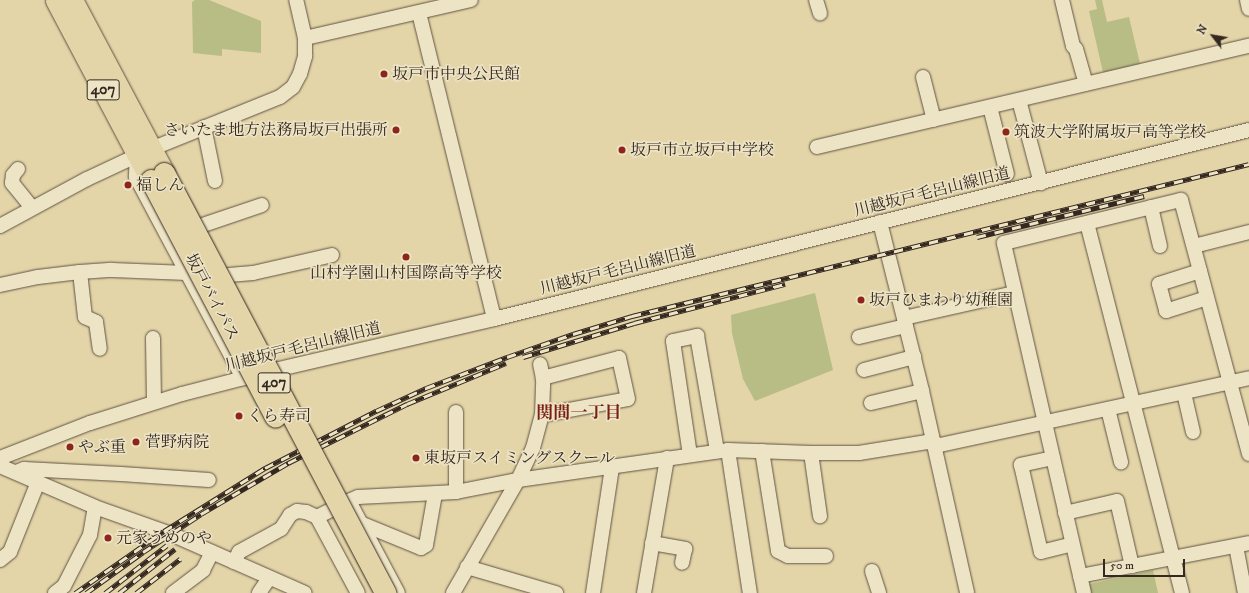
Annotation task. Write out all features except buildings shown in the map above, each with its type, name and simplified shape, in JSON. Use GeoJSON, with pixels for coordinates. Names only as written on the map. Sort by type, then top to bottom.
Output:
{"type":"FeatureCollection","features":[{"type":"Feature","properties":{"kind":"highway","name":"坂戸バイパス"},"geometry":{"type":"LineString","coordinates":[[56,0],[144,152]]}},
{"type":"Feature","properties":{"kind":"highway","name":"坂戸バイパス"},"geometry":{"type":"LineString","coordinates":[[72,0],[144,152],[369,593]]}},
{"type":"Feature","properties":{"kind":"highway","name":"坂戸バイパス"},"geometry":{"type":"LineString","coordinates":[[157,177],[385,593]]}},
{"type":"Feature","properties":{"kind":"street"},"geometry":{"type":"LineString","coordinates":[[0,226],[32,208],[106,175],[144,152],[280,97],[293,87],[300,74],[305,56],[305,38],[296,0]]}},
{"type":"Feature","properties":{"kind":"street"},"geometry":{"type":"LineString","coordinates":[[305,38],[471,0]]}},
{"type":"Feature","properties":{"kind":"street"},"geometry":{"type":"LineString","coordinates":[[1062,0],[1073,46],[1076,49],[1086,84]]}},
{"type":"Feature","properties":{"kind":"street"},"geometry":{"type":"LineString","coordinates":[[1247,0],[1249,9]]}},
{"type":"Feature","properties":{"kind":"street"},"geometry":{"type":"LineString","coordinates":[[419,13],[494,319]]}},
{"type":"Feature","properties":{"kind":"street"},"geometry":{"type":"LineString","coordinates":[[817,148],[1249,46]]}},
{"type":"Feature","properties":{"kind":"street"},"geometry":{"type":"LineString","coordinates":[[922,78],[934,120]]}},
{"type":"Feature","properties":{"kind":"street"},"geometry":{"type":"LineString","coordinates":[[1019,100],[1041,183]]}},
{"type":"Feature","properties":{"kind":"street"},"geometry":{"type":"LineString","coordinates":[[990,107],[1007,174]]}},
{"type":"Feature","properties":{"kind":"street"},"geometry":{"type":"LineString","coordinates":[[204,127],[215,181]]}},
{"type":"Feature","properties":{"kind":"street","name":"川越坂戸毛呂山線旧道"},"geometry":{"type":"LineString","coordinates":[[0,458],[90,422],[154,402],[243,378],[494,319],[1249,130]]}},
{"type":"Feature","properties":{"kind":"street"},"geometry":{"type":"LineString","coordinates":[[144,152],[136,177],[148,205],[187,273],[243,378]]}},
{"type":"Feature","properties":{"kind":"street"},"geometry":{"type":"LineString","coordinates":[[144,152],[169,163],[279,369]]}},
{"type":"Feature","properties":{"kind":"street"},"geometry":{"type":"LineString","coordinates":[[18,169],[13,175],[12,183],[32,208]]}},
{"type":"Feature","properties":{"kind":"street"},"geometry":{"type":"LineString","coordinates":[[1084,593],[1004,243],[1181,200],[1249,454]]}},
{"type":"Feature","properties":{"kind":"street"},"geometry":{"type":"LineString","coordinates":[[202,225],[262,205]]}},
{"type":"Feature","properties":{"kind":"street"},"geometry":{"type":"LineString","coordinates":[[1151,207],[1160,246]]}},
{"type":"Feature","properties":{"kind":"street"},"geometry":{"type":"LineString","coordinates":[[880,222],[922,391],[967,593]]}},
{"type":"Feature","properties":{"kind":"street"},"geometry":{"type":"LineString","coordinates":[[1087,223],[1132,404],[1182,593]]}},
{"type":"Feature","properties":{"kind":"street"},"geometry":{"type":"LineString","coordinates":[[1194,246],[1249,232]]}},
{"type":"Feature","properties":{"kind":"street"},"geometry":{"type":"LineString","coordinates":[[229,275],[253,273],[332,255]]}},
{"type":"Feature","properties":{"kind":"street"},"geometry":{"type":"LineString","coordinates":[[0,285],[38,277],[80,272],[112,270],[187,273]]}},
{"type":"Feature","properties":{"kind":"street"},"geometry":{"type":"LineString","coordinates":[[1200,271],[1159,284],[1166,311],[1207,298]]}},
{"type":"Feature","properties":{"kind":"street"},"geometry":{"type":"LineString","coordinates":[[80,272],[85,317],[96,322],[100,349]]}},
{"type":"Feature","properties":{"kind":"street"},"geometry":{"type":"LineString","coordinates":[[859,337],[905,322],[1015,293]]}},
{"type":"Feature","properties":{"kind":"street"},"geometry":{"type":"LineString","coordinates":[[690,455],[673,341],[697,336],[723,450],[750,593]]}},
{"type":"Feature","properties":{"kind":"street"},"geometry":{"type":"LineString","coordinates":[[153,338],[154,402]]}},
{"type":"Feature","properties":{"kind":"street"},"geometry":{"type":"LineString","coordinates":[[864,370],[914,357]]}},
{"type":"Feature","properties":{"kind":"street"},"geometry":{"type":"LineString","coordinates":[[542,415],[628,399],[619,358],[544,378]]}},
{"type":"Feature","properties":{"kind":"street"},"geometry":{"type":"LineString","coordinates":[[453,593],[518,480],[533,448],[542,415],[544,378],[540,364]]}},
{"type":"Feature","properties":{"kind":"street"},"geometry":{"type":"LineString","coordinates":[[317,517],[367,492],[435,494],[456,492],[518,480],[723,450],[812,453],[859,452],[928,442],[940,445],[1249,378]]}},
{"type":"Feature","properties":{"kind":"street"},"geometry":{"type":"LineString","coordinates":[[870,404],[922,391]]}},
{"type":"Feature","properties":{"kind":"street"},"geometry":{"type":"LineString","coordinates":[[1184,393],[1194,432]]}},
{"type":"Feature","properties":{"kind":"street"},"geometry":{"type":"LineString","coordinates":[[1108,409],[1121,462]]}},
{"type":"Feature","properties":{"kind":"street"},"geometry":{"type":"LineString","coordinates":[[456,412],[456,492]]}},
{"type":"Feature","properties":{"kind":"street"},"geometry":{"type":"LineString","coordinates":[[762,451],[778,551],[788,556],[826,556]]}},
{"type":"Feature","properties":{"kind":"street"},"geometry":{"type":"LineString","coordinates":[[812,453],[820,516]]}},
{"type":"Feature","properties":{"kind":"street"},"geometry":{"type":"LineString","coordinates":[[644,593],[667,458]]}},
{"type":"Feature","properties":{"kind":"street"},"geometry":{"type":"LineString","coordinates":[[1053,458],[1021,465],[1041,552],[1072,544]]}},
{"type":"Feature","properties":{"kind":"street"},"geometry":{"type":"LineString","coordinates":[[0,466],[95,507],[171,534],[305,593]]}},
{"type":"Feature","properties":{"kind":"street"},"geometry":{"type":"LineString","coordinates":[[593,593],[612,467]]}},
{"type":"Feature","properties":{"kind":"street"},"geometry":{"type":"LineString","coordinates":[[16,472],[24,469],[209,480]]}},
{"type":"Feature","properties":{"kind":"street"},"geometry":{"type":"LineString","coordinates":[[0,560],[10,552],[38,482]]}},
{"type":"Feature","properties":{"kind":"street"},"geometry":{"type":"LineString","coordinates":[[360,523],[422,548],[426,545],[435,494]]}},
{"type":"Feature","properties":{"kind":"street"},"geometry":{"type":"LineString","coordinates":[[349,501],[398,593]]}},
{"type":"Feature","properties":{"kind":"street"},"geometry":{"type":"LineString","coordinates":[[1065,513],[1117,501],[1132,566]]}},
{"type":"Feature","properties":{"kind":"street"},"geometry":{"type":"LineString","coordinates":[[55,593],[64,586],[90,535],[95,507]]}},
{"type":"Feature","properties":{"kind":"street"},"geometry":{"type":"LineString","coordinates":[[234,562],[239,552],[281,529],[290,515],[297,512],[306,512],[317,517],[358,593]]}},
{"type":"Feature","properties":{"kind":"street"},"geometry":{"type":"LineString","coordinates":[[652,543],[685,549],[682,563]]}},
{"type":"Feature","properties":{"kind":"street"},"geometry":{"type":"LineString","coordinates":[[1080,576],[1242,545],[1245,593]]}},
{"type":"Feature","properties":{"kind":"street"},"geometry":{"type":"LineString","coordinates":[[174,593],[203,570],[212,552]]}},
{"type":"Feature","properties":{"kind":"street"},"geometry":{"type":"LineString","coordinates":[[467,567],[529,589],[556,593]]}},
{"type":"Feature","properties":{"kind":"street"},"geometry":{"type":"LineString","coordinates":[[872,571],[879,593]]}},
{"type":"Feature","properties":{"kind":"street"},"geometry":{"type":"LineString","coordinates":[[260,593],[269,578]]}},
{"type":"Feature","properties":{"kind":"green space"},"geometry":{"type":"Polygon","coordinates":[[[195,0],[209,0],[261,21],[261,53],[222,49],[222,56],[193,53],[192,2],[195,0]]]}},
{"type":"Feature","properties":{"kind":"green space"},"geometry":{"type":"Polygon","coordinates":[[[1095,0],[1102,0],[1107,22],[1129,17],[1141,68],[1104,77],[1089,11],[1097,9],[1095,0]]]}},
{"type":"Feature","properties":{"kind":"green space"},"geometry":{"type":"Polygon","coordinates":[[[815,293],[833,370],[755,401],[743,379],[732,333],[731,315],[815,293]]]}},
{"type":"Feature","properties":{"kind":"green space"},"geometry":{"type":"Polygon","coordinates":[[[1153,570],[1158,593],[1088,593],[1087,587],[1090,584],[1153,570]]]}},
{"type":"Feature","properties":{"kind":"railway"},"geometry":{"type":"LineString","coordinates":[[75,593],[164,531],[265,468],[376,411],[426,388],[507,357],[573,334],[632,316],[1249,164]]}},
{"type":"Feature","properties":{"kind":"railway"},"geometry":{"type":"LineString","coordinates":[[977,237],[1144,196]]}},
{"type":"Feature","properties":{"kind":"railway"},"geometry":{"type":"LineString","coordinates":[[523,357],[634,323],[785,284]]}},
{"type":"Feature","properties":{"kind":"railway"},"geometry":{"type":"LineString","coordinates":[[86,593],[143,552],[201,514],[288,463],[407,404],[506,363]]}},
{"type":"Feature","properties":{"kind":"railway"},"geometry":{"type":"LineString","coordinates":[[105,593],[167,545]]}},
{"type":"Feature","properties":{"kind":"railway"},"geometry":{"type":"LineString","coordinates":[[119,593],[175,549]]}},
{"type":"Feature","properties":{"kind":"railway"},"geometry":{"type":"LineString","coordinates":[[136,593],[180,559]]}},
{"type":"Feature","properties":{"kind":"place","name":"坂戸市中央公民館"},"geometry":{"type":"Point","coordinates":[384,74]}},
{"type":"Feature","properties":{"kind":"place","name":"さいたま地方法務局坂戸出張所"},"geometry":{"type":"Point","coordinates":[396,130]}},
{"type":"Feature","properties":{"kind":"place","name":"筑波大学附属坂戸高等学校"},"geometry":{"type":"Point","coordinates":[1006,132]}},
{"type":"Feature","properties":{"kind":"place","name":"坂戸市立坂戸中学校"},"geometry":{"type":"Point","coordinates":[622,150]}},
{"type":"Feature","properties":{"kind":"place","name":"福しん"},"geometry":{"type":"Point","coordinates":[128,185]}},
{"type":"Feature","properties":{"kind":"place","name":"山村学園山村国際高等学校"},"geometry":{"type":"Point","coordinates":[406,257]}},
{"type":"Feature","properties":{"kind":"place","name":"坂戸ひまわり幼稚園"},"geometry":{"type":"Point","coordinates":[861,300]}},
{"type":"Feature","properties":{"kind":"place","name":"くら寿司"},"geometry":{"type":"Point","coordinates":[239,416]}},
{"type":"Feature","properties":{"kind":"place","name":"菅野病院"},"geometry":{"type":"Point","coordinates":[136,442]}},
{"type":"Feature","properties":{"kind":"place","name":"やぶ重"},"geometry":{"type":"Point","coordinates":[70,447]}},
{"type":"Feature","properties":{"kind":"place","name":"東坂戸スイミングスクール"},"geometry":{"type":"Point","coordinates":[416,458]}},
{"type":"Feature","properties":{"kind":"place","name":"元家うめのや"},"geometry":{"type":"Point","coordinates":[108,538]}},
{"type":"Feature","properties":{"kind":"district","name":"関間一丁目"},"geometry":{"type":"Point","coordinates":[579,414]}}]}
